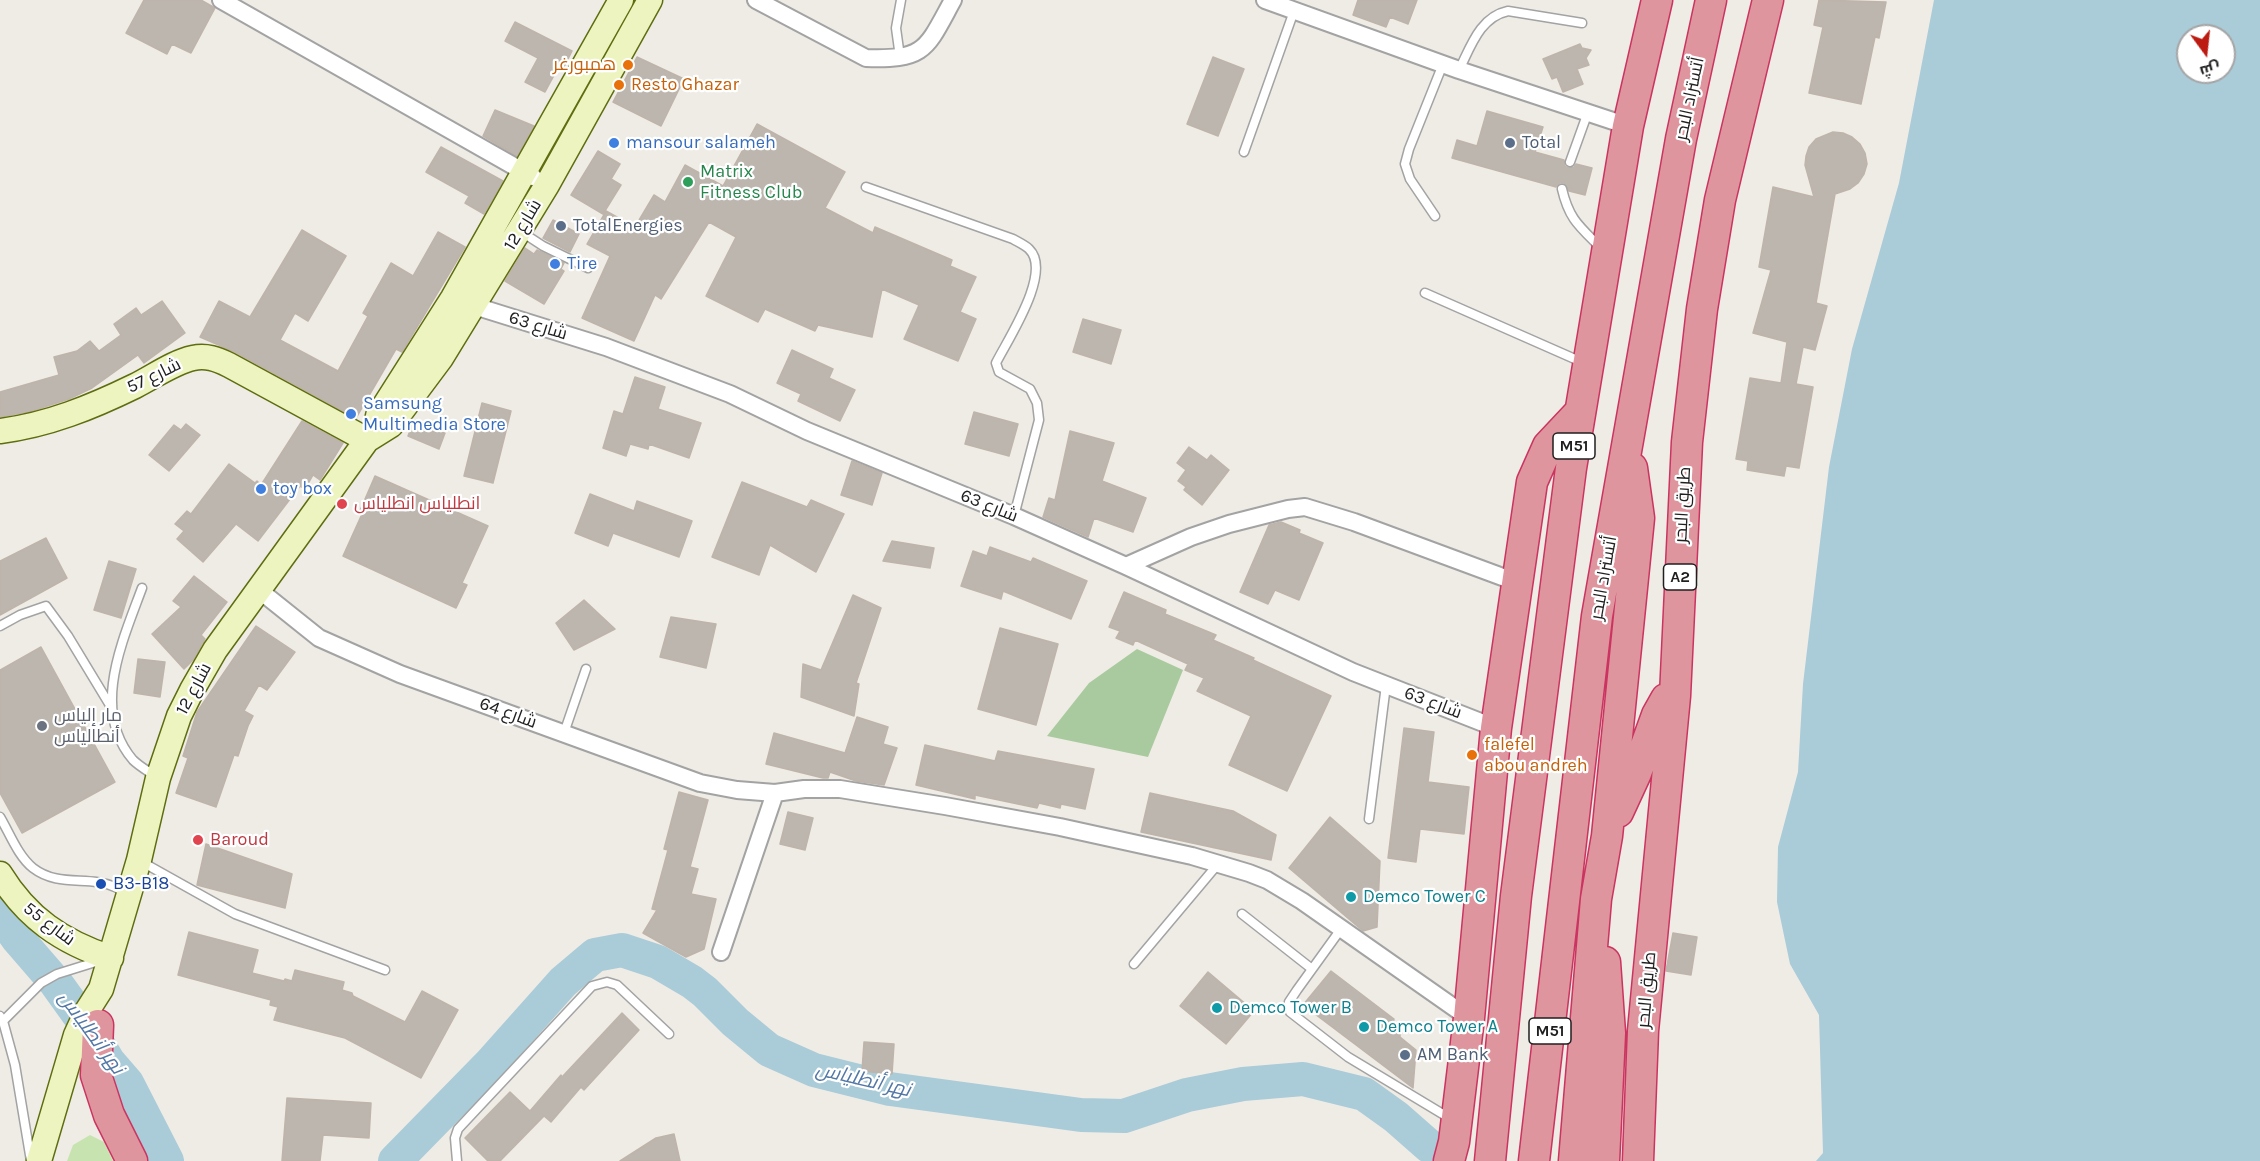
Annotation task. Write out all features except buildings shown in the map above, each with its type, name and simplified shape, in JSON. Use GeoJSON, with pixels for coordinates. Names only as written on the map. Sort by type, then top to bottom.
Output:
{"type":"FeatureCollection","features":[{"type":"Feature","properties":{"kind":"highway","name":"M51"},"geometry":{"type":"LineString","coordinates":[[1490,1161],[1516,896],[1579,414],[1628,126],[1657,0]]}},
{"type":"Feature","properties":{"kind":"highway","name":"أتستراد البحر"},"geometry":{"type":"LineString","coordinates":[[1534,1161],[1597,616],[1682,139],[1711,0]]}},
{"type":"Feature","properties":{"kind":"highway","name":"طريق البحر"},"geometry":{"type":"LineString","coordinates":[[1638,1161],[1643,1030],[1675,696],[1687,442],[1702,309],[1720,200],[1768,0]]}},
{"type":"Feature","properties":{"kind":"highway"},"geometry":{"type":"LineString","coordinates":[[1453,1146],[1468,1018],[1496,728],[1532,482],[1548,446],[1579,414]]}},
{"type":"Feature","properties":{"kind":"highway"},"geometry":{"type":"LineString","coordinates":[[1572,1161],[1578,1128],[1596,899],[1607,836],[1639,518],[1629,441]]}},
{"type":"Feature","properties":{"kind":"highway"},"geometry":{"type":"LineString","coordinates":[[1607,836],[1664,699],[1675,696]]}},
{"type":"Feature","properties":{"kind":"highway"},"geometry":{"type":"LineString","coordinates":[[1596,899],[1609,991],[1610,1023],[1604,1161]]}},
{"type":"Feature","properties":{"kind":"highway"},"geometry":{"type":"LineString","coordinates":[[92,1027],[96,1075],[109,1115],[132,1161]]}},
{"type":"Feature","properties":{"kind":"street"},"geometry":{"type":"LineString","coordinates":[[221,0],[547,185]]}},
{"type":"Feature","properties":{"kind":"street","name":"شارع 12"},"geometry":{"type":"LineString","coordinates":[[92,1027],[139,860],[158,778],[179,716],[192,690],[215,650],[371,437],[391,425],[441,358],[463,302],[524,172],[621,0]]}},
{"type":"Feature","properties":{"kind":"street","name":"شارع 12"},"geometry":{"type":"LineString","coordinates":[[463,302],[519,231],[650,0]]}},
{"type":"Feature","properties":{"kind":"street"},"geometry":{"type":"LineString","coordinates":[[756,0],[866,58],[900,57],[919,51],[930,42],[953,0]]}},
{"type":"Feature","properties":{"kind":"street"},"geometry":{"type":"LineString","coordinates":[[1266,0],[1451,67],[1628,126]]}},
{"type":"Feature","properties":{"kind":"street","name":"شارع 63"},"geometry":{"type":"LineString","coordinates":[[463,302],[651,363],[730,394],[807,431],[1014,516],[1386,685],[1496,728]]}},
{"type":"Feature","properties":{"kind":"street","name":"شارع 57"},"geometry":{"type":"LineString","coordinates":[[0,431],[55,420],[132,387],[191,358],[204,357],[217,359],[371,437]]}},
{"type":"Feature","properties":{"kind":"street"},"geometry":{"type":"LineString","coordinates":[[1126,566],[1191,537],[1278,512],[1305,507],[1354,522],[1516,582]]}},
{"type":"Feature","properties":{"kind":"street","name":"شارع 64"},"geometry":{"type":"LineString","coordinates":[[259,590],[319,638],[400,674],[700,783],[737,790],[775,793],[804,789],[840,789],[945,806],[1060,827],[1218,864],[1267,880],[1468,1018]]}},
{"type":"Feature","properties":{"kind":"street"},"geometry":{"type":"LineString","coordinates":[[721,952],[775,793]]}},
{"type":"Feature","properties":{"kind":"street","name":"شارع 55"},"geometry":{"type":"LineString","coordinates":[[0,874],[18,900],[36,918],[84,949],[111,958]]}},
{"type":"Feature","properties":{"kind":"street"},"geometry":{"type":"LineString","coordinates":[[39,1161],[92,1027]]}},
{"type":"Feature","properties":{"kind":"street"},"geometry":{"type":"LineString","coordinates":[[55,1161],[92,1027]]}},
{"type":"Feature","properties":{"kind":"lane"},"geometry":{"type":"LineString","coordinates":[[900,57],[896,28],[901,0]]}},
{"type":"Feature","properties":{"kind":"lane"},"geometry":{"type":"LineString","coordinates":[[1244,152],[1294,10]]}},
{"type":"Feature","properties":{"kind":"lane"},"geometry":{"type":"LineString","coordinates":[[1435,216],[1410,179],[1405,164],[1409,149],[1451,67],[1484,23],[1498,13],[1508,11],[1582,23]]}},
{"type":"Feature","properties":{"kind":"lane"},"geometry":{"type":"LineString","coordinates":[[1570,162],[1588,112]]}},
{"type":"Feature","properties":{"kind":"lane"},"geometry":{"type":"LineString","coordinates":[[866,187],[1013,239],[1030,250],[1033,256],[1036,263],[1035,287],[996,363],[999,372],[1030,389],[1037,403],[1039,420],[1014,516]]}},
{"type":"Feature","properties":{"kind":"lane"},"geometry":{"type":"LineString","coordinates":[[1562,189],[1573,219],[1607,254]]}},
{"type":"Feature","properties":{"kind":"lane"},"geometry":{"type":"LineString","coordinates":[[519,231],[543,246],[588,268]]}},
{"type":"Feature","properties":{"kind":"lane"},"geometry":{"type":"LineString","coordinates":[[1425,293],[1588,364]]}},
{"type":"Feature","properties":{"kind":"lane"},"geometry":{"type":"LineString","coordinates":[[111,707],[111,692],[126,629],[142,588]]}},
{"type":"Feature","properties":{"kind":"lane"},"geometry":{"type":"LineString","coordinates":[[0,626],[20,615],[46,606],[68,636],[111,707],[122,743],[134,760],[158,778]]}},
{"type":"Feature","properties":{"kind":"lane"},"geometry":{"type":"LineString","coordinates":[[564,733],[586,669]]}},
{"type":"Feature","properties":{"kind":"lane"},"geometry":{"type":"LineString","coordinates":[[1369,819],[1386,685]]}},
{"type":"Feature","properties":{"kind":"lane"},"geometry":{"type":"LineString","coordinates":[[0,817],[23,858],[34,869],[61,881],[94,882],[115,886],[129,896]]}},
{"type":"Feature","properties":{"kind":"lane"},"geometry":{"type":"LineString","coordinates":[[139,860],[235,914],[385,970]]}},
{"type":"Feature","properties":{"kind":"lane"},"geometry":{"type":"LineString","coordinates":[[1134,964],[1218,864]]}},
{"type":"Feature","properties":{"kind":"lane"},"geometry":{"type":"LineString","coordinates":[[1242,914],[1312,969]]}},
{"type":"Feature","properties":{"kind":"lane"},"geometry":{"type":"LineString","coordinates":[[1341,929],[1289,1002],[1288,1009],[1294,1017],[1348,1057],[1453,1146]]}},
{"type":"Feature","properties":{"kind":"lane"},"geometry":{"type":"LineString","coordinates":[[31,1161],[15,1065],[2,1018],[41,983],[57,974],[111,958]]}},
{"type":"Feature","properties":{"kind":"lane"},"geometry":{"type":"LineString","coordinates":[[457,1161],[455,1138],[458,1129],[592,987],[607,982],[617,985],[669,1034]]}},
{"type":"Feature","properties":{"kind":"green space"},"geometry":{"type":"Polygon","coordinates":[[[1137,649],[1183,670],[1148,757],[1047,736],[1089,683],[1137,649]]]}},
{"type":"Feature","properties":{"kind":"green space"},"geometry":{"type":"Polygon","coordinates":[[[90,1135],[104,1142],[113,1161],[67,1161],[73,1145],[90,1135]]]}},
{"type":"Feature","properties":{"kind":"water"},"geometry":{"type":"Polygon","coordinates":[[[1934,0],[2260,0],[2260,1161],[1816,1161],[1823,1153],[1819,1015],[1790,964],[1777,902],[1778,847],[1798,772],[1803,684],[1829,467],[1852,349],[1899,183],[1934,0]]]}},
{"type":"Feature","properties":{"kind":"waterway","name":"نهر أنطلياس"},"geometry":{"type":"LineString","coordinates":[[0,914],[56,983],[89,1029],[108,1061],[127,1083],[167,1161]]}},
{"type":"Feature","properties":{"kind":"waterway","name":"نهر أنطلياس"},"geometry":{"type":"LineString","coordinates":[[395,1161],[489,1065],[563,982],[595,955],[622,950],[658,962],[692,982],[769,1050],[814,1070],[890,1089],[1081,1115],[1124,1116],[1187,1095],[1243,1084],[1303,1079],[1364,1094],[1396,1117],[1429,1146]]}},
{"type":"Feature","properties":{"kind":"place","name":"همبورغر"},"geometry":{"type":"Point","coordinates":[628,65]}},
{"type":"Feature","properties":{"kind":"place","name":"Resto Ghazar"},"geometry":{"type":"Point","coordinates":[619,85]}},
{"type":"Feature","properties":{"kind":"place","name":"mansour salameh"},"geometry":{"type":"Point","coordinates":[614,143]}},
{"type":"Feature","properties":{"kind":"place","name":"Total"},"geometry":{"type":"Point","coordinates":[1510,143]}},
{"type":"Feature","properties":{"kind":"place","name":"Matrix Fitness Club"},"geometry":{"type":"Point","coordinates":[688,182]}},
{"type":"Feature","properties":{"kind":"place","name":"TotalEnergies"},"geometry":{"type":"Point","coordinates":[561,226]}},
{"type":"Feature","properties":{"kind":"place","name":"Tire"},"geometry":{"type":"Point","coordinates":[555,264]}},
{"type":"Feature","properties":{"kind":"place","name":"Samsung Multimedia Store"},"geometry":{"type":"Point","coordinates":[351,414]}},
{"type":"Feature","properties":{"kind":"place","name":"toy box"},"geometry":{"type":"Point","coordinates":[261,489]}},
{"type":"Feature","properties":{"kind":"place","name":"انطلياس انطلياس"},"geometry":{"type":"Point","coordinates":[342,504]}},
{"type":"Feature","properties":{"kind":"place","name":"مار إلياس أنطالياس"},"geometry":{"type":"Point","coordinates":[42,726]}},
{"type":"Feature","properties":{"kind":"place","name":"falefel abou andreh"},"geometry":{"type":"Point","coordinates":[1472,755]}},
{"type":"Feature","properties":{"kind":"place","name":"Baroud"},"geometry":{"type":"Point","coordinates":[198,840]}},
{"type":"Feature","properties":{"kind":"place","name":"B3-B18"},"geometry":{"type":"Point","coordinates":[101,884]}},
{"type":"Feature","properties":{"kind":"place","name":"Demco Tower C"},"geometry":{"type":"Point","coordinates":[1351,897]}},
{"type":"Feature","properties":{"kind":"place","name":"Demco Tower B"},"geometry":{"type":"Point","coordinates":[1217,1008]}},
{"type":"Feature","properties":{"kind":"place","name":"Demco Tower A"},"geometry":{"type":"Point","coordinates":[1364,1027]}},
{"type":"Feature","properties":{"kind":"place","name":"AM Bank"},"geometry":{"type":"Point","coordinates":[1405,1055]}}]}
